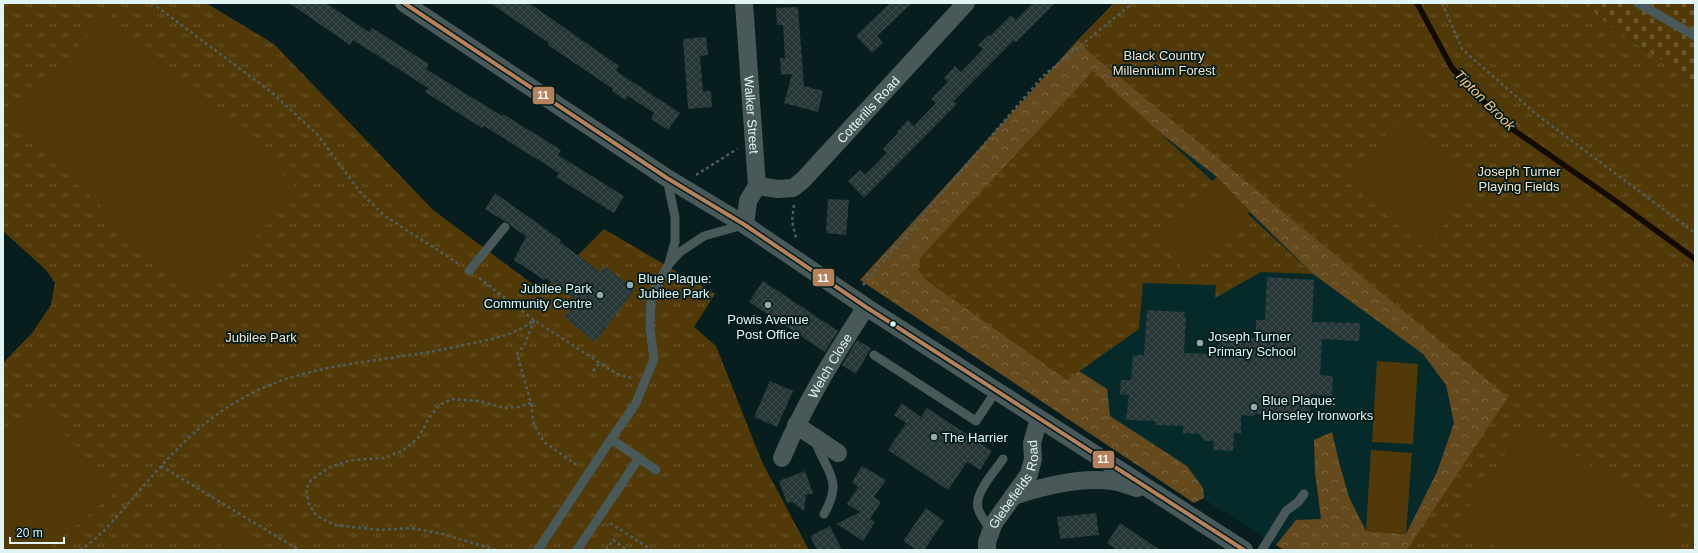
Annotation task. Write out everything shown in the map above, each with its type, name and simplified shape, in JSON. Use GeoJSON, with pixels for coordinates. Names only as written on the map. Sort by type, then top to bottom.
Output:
{"type":"FeatureCollection","features":[{"type":"Feature","properties":{"kind":"street"},"geometry":{"type":"LineString","coordinates":[[404,3],[667,178],[745,225],[859,303],[1244,550]]}},
{"type":"Feature","properties":{"kind":"street","name":"Walker Street"},"geometry":{"type":"LineString","coordinates":[[744,3],[757,186]]}},
{"type":"Feature","properties":{"kind":"street","name":"Cotterills Road"},"geometry":{"type":"LineString","coordinates":[[757,186],[778,189],[793,188],[801,182],[966,3]]}},
{"type":"Feature","properties":{"kind":"street"},"geometry":{"type":"LineString","coordinates":[[745,225],[748,201],[757,186]]}},
{"type":"Feature","properties":{"kind":"street","name":"Welch Close"},"geometry":{"type":"LineString","coordinates":[[782,458],[796,425],[839,348],[859,303]]}},
{"type":"Feature","properties":{"kind":"street","name":"Glebefields Road"},"geometry":{"type":"LineString","coordinates":[[987,550],[987,542],[991,530],[1029,474],[1033,459],[1032,443],[1039,419]]}},
{"type":"Feature","properties":{"kind":"street"},"geometry":{"type":"LineString","coordinates":[[796,425],[838,454]]}},
{"type":"Feature","properties":{"kind":"street"},"geometry":{"type":"LineString","coordinates":[[1013,496],[1066,483],[1114,481],[1160,496]]}},
{"type":"Feature","properties":{"kind":"lane"},"geometry":{"type":"LineString","coordinates":[[1638,3],[1695,36]]}},
{"type":"Feature","properties":{"kind":"lane"},"geometry":{"type":"LineString","coordinates":[[538,550],[635,405],[654,359],[650,330],[651,297],[669,264],[675,242],[675,217],[667,178]]}},
{"type":"Feature","properties":{"kind":"lane"},"geometry":{"type":"LineString","coordinates":[[669,264],[680,252],[704,236],[745,225]]}},
{"type":"Feature","properties":{"kind":"lane"},"geometry":{"type":"LineString","coordinates":[[469,271],[505,227]]}},
{"type":"Feature","properties":{"kind":"lane"},"geometry":{"type":"LineString","coordinates":[[874,355],[976,421],[996,391]]}},
{"type":"Feature","properties":{"kind":"lane"},"geometry":{"type":"LineString","coordinates":[[814,437],[818,450],[832,476],[834,487],[833,495],[824,514]]}},
{"type":"Feature","properties":{"kind":"lane"},"geometry":{"type":"LineString","coordinates":[[611,439],[656,470]]}},
{"type":"Feature","properties":{"kind":"lane"},"geometry":{"type":"LineString","coordinates":[[577,550],[639,458]]}},
{"type":"Feature","properties":{"kind":"lane"},"geometry":{"type":"LineString","coordinates":[[991,530],[981,517],[977,501],[980,492],[1003,459]]}},
{"type":"Feature","properties":{"kind":"lane"},"geometry":{"type":"LineString","coordinates":[[1262,550],[1286,511],[1298,502],[1304,494]]}},
{"type":"Feature","properties":{"kind":"path"},"geometry":{"type":"LineString","coordinates":[[152,3],[271,92],[317,134],[360,192],[385,216],[469,271],[534,320],[617,374],[646,381]]}},
{"type":"Feature","properties":{"kind":"path"},"geometry":{"type":"LineString","coordinates":[[859,303],[1043,76],[1133,3]]}},
{"type":"Feature","properties":{"kind":"path"},"geometry":{"type":"LineString","coordinates":[[1442,3],[1462,49],[1536,114],[1695,233]]}},
{"type":"Feature","properties":{"kind":"path"},"geometry":{"type":"LineString","coordinates":[[687,191],[696,176],[737,149],[744,148]]}},
{"type":"Feature","properties":{"kind":"path"},"geometry":{"type":"LineString","coordinates":[[790,257],[798,244],[792,221],[795,200],[801,182]]}},
{"type":"Feature","properties":{"kind":"path"},"geometry":{"type":"LineString","coordinates":[[534,320],[525,344],[517,354],[531,403],[534,425],[544,442],[589,473]]}},
{"type":"Feature","properties":{"kind":"path"},"geometry":{"type":"LineString","coordinates":[[80,550],[109,525],[185,440],[225,408],[254,392],[285,378],[328,367],[437,352],[472,344],[516,332],[534,320]]}},
{"type":"Feature","properties":{"kind":"path"},"geometry":{"type":"LineString","coordinates":[[593,371],[600,362]]}},
{"type":"Feature","properties":{"kind":"path"},"geometry":{"type":"LineString","coordinates":[[496,550],[439,533],[410,528],[382,530],[334,525],[316,515],[309,504],[306,489],[311,480],[330,467],[351,460],[384,458],[402,452],[418,438],[429,418],[439,405],[452,399],[480,401],[504,408],[519,407],[531,403]]}},
{"type":"Feature","properties":{"kind":"path"},"geometry":{"type":"LineString","coordinates":[[161,466],[299,550]]}},
{"type":"Feature","properties":{"kind":"path"},"geometry":{"type":"LineString","coordinates":[[600,516],[652,550]]}},
{"type":"Feature","properties":{"kind":"path"},"geometry":{"type":"LineString","coordinates":[[606,550],[613,540],[627,550]]}},
{"type":"Feature","properties":{"kind":"shaded area","name":"Joseph Turner Primary School"},"geometry":{"type":"Polygon","coordinates":[[[1090,53],[1508,397],[1407,550],[1284,550],[873,289],[1090,53]]]}},
{"type":"Feature","properties":{"kind":"green space","name":"Jubilee Park"},"geometry":{"type":"Polygon","coordinates":[[[3,3],[206,3],[274,44],[433,210],[542,291],[604,229],[715,294],[694,327],[716,346],[762,462],[809,550],[3,550],[3,363],[32,333],[51,305],[55,283],[46,270],[3,231],[3,3]]]}},
{"type":"Feature","properties":{"kind":"green space","name":"Black Country Millennium Forest"},"geometry":{"type":"Polygon","coordinates":[[[1114,3],[1235,3],[1531,388],[1440,550],[1284,550],[1276,545],[1296,520],[1321,519],[1315,472],[1314,440],[1332,432],[1349,497],[1366,531],[1406,534],[1437,472],[1454,423],[1446,385],[1423,354],[1313,274],[1217,177],[1096,83],[1062,360],[1107,389],[1110,416],[1187,466],[1203,488],[1204,498],[1194,503],[860,280],[1078,40],[1114,3]]]}},
{"type":"Feature","properties":{"kind":"green space","name":"Joseph Turner Playing Fields"},"geometry":{"type":"Polygon","coordinates":[[[1115,3],[1587,3],[1599,18],[1695,83],[1695,550],[1407,550],[1508,397],[1090,53],[1078,40],[1115,3]]]}},
{"type":"Feature","properties":{"kind":"green space"},"geometry":{"type":"Polygon","coordinates":[[[1587,3],[1695,3],[1695,83],[1599,18],[1587,3]]]}},
{"type":"Feature","properties":{"kind":"green space"},"geometry":{"type":"Polygon","coordinates":[[[108,13],[299,190],[199,298],[9,120],[108,13]]]}},
{"type":"Feature","properties":{"kind":"green space"},"geometry":{"type":"Polygon","coordinates":[[[1093,71],[1313,274],[1261,272],[1215,298],[1216,285],[1143,283],[1139,329],[1067,380],[927,281],[919,271],[920,258],[1093,71]]]}},
{"type":"Feature","properties":{"kind":"green space"},"geometry":{"type":"Polygon","coordinates":[[[1401,118],[1479,184],[1425,248],[1347,181],[1401,118]]]}},
{"type":"Feature","properties":{"kind":"green space"},"geometry":{"type":"Polygon","coordinates":[[[1217,177],[1250,212],[1186,272],[1153,237],[1217,177]]]}},
{"type":"Feature","properties":{"kind":"green space"},"geometry":{"type":"Polygon","coordinates":[[[1377,361],[1418,364],[1413,444],[1372,442],[1377,361]]]}},
{"type":"Feature","properties":{"kind":"green space"},"geometry":{"type":"Polygon","coordinates":[[[39,403],[114,493],[47,550],[3,550],[3,433],[39,403]]]}},
{"type":"Feature","properties":{"kind":"green space"},"geometry":{"type":"Polygon","coordinates":[[[1527,422],[1689,533],[1677,550],[1500,550],[1459,522],[1527,422]]]}},
{"type":"Feature","properties":{"kind":"green space"},"geometry":{"type":"Polygon","coordinates":[[[1371,450],[1412,453],[1406,534],[1366,531],[1371,450]]]}},
{"type":"Feature","properties":{"kind":"green space"},"geometry":{"type":"Polygon","coordinates":[[[236,524],[272,550],[218,550],[236,524]]]}},
{"type":"Feature","properties":{"kind":"building"},"geometry":{"type":"Polygon","coordinates":[[[289,3],[326,3],[369,32],[372,28],[429,64],[426,69],[502,116],[503,114],[561,150],[558,155],[624,196],[614,213],[556,177],[559,173],[484,126],[482,128],[425,92],[428,88],[353,40],[350,45],[289,3]]]}},
{"type":"Feature","properties":{"kind":"building"},"geometry":{"type":"Polygon","coordinates":[[[490,3],[529,3],[619,66],[616,71],[680,113],[668,130],[651,119],[654,113],[628,96],[625,100],[612,91],[613,89],[548,45],[549,43],[490,3]]]}},
{"type":"Feature","properties":{"kind":"building"},"geometry":{"type":"Polygon","coordinates":[[[890,3],[912,3],[877,36],[883,43],[872,53],[856,36],[890,3]]]}},
{"type":"Feature","properties":{"kind":"building"},"geometry":{"type":"Polygon","coordinates":[[[1033,3],[1055,3],[1016,42],[1014,40],[954,101],[957,104],[864,198],[848,181],[860,170],[865,175],[887,153],[883,149],[908,120],[914,126],[936,103],[931,99],[948,82],[944,78],[955,66],[961,72],[983,49],[978,45],[989,35],[990,36],[1011,15],[1016,20],[1033,3]]]}},
{"type":"Feature","properties":{"kind":"building"},"geometry":{"type":"Polygon","coordinates":[[[798,7],[804,86],[823,91],[818,112],[784,103],[792,74],[781,75],[780,58],[785,58],[783,25],[777,25],[776,8],[798,7]]]}},
{"type":"Feature","properties":{"kind":"building"},"geometry":{"type":"Polygon","coordinates":[[[706,37],[708,55],[700,56],[703,91],[711,91],[712,107],[688,109],[683,39],[706,37]]]}},
{"type":"Feature","properties":{"kind":"building"},"geometry":{"type":"Polygon","coordinates":[[[495,193],[561,240],[560,242],[600,272],[604,266],[635,289],[595,342],[564,317],[577,301],[546,278],[544,280],[514,260],[526,236],[511,226],[508,222],[485,209],[495,193]]]}},
{"type":"Feature","properties":{"kind":"building"},"geometry":{"type":"Polygon","coordinates":[[[828,199],[849,200],[846,235],[826,233],[828,199]]]}},
{"type":"Feature","properties":{"kind":"building"},"geometry":{"type":"Polygon","coordinates":[[[1267,277],[1314,280],[1312,322],[1360,323],[1359,341],[1322,339],[1320,375],[1333,376],[1332,396],[1311,394],[1310,416],[1241,415],[1241,433],[1234,433],[1233,451],[1213,450],[1214,441],[1205,441],[1199,434],[1183,433],[1183,426],[1155,425],[1156,421],[1126,420],[1129,395],[1120,394],[1121,380],[1131,380],[1133,355],[1144,355],[1147,310],[1185,312],[1184,353],[1212,354],[1220,343],[1227,337],[1256,338],[1256,320],[1265,320],[1267,277]]]}},
{"type":"Feature","properties":{"kind":"building"},"geometry":{"type":"Polygon","coordinates":[[[763,281],[838,331],[825,352],[749,302],[763,281]]]}},
{"type":"Feature","properties":{"kind":"building"},"geometry":{"type":"Polygon","coordinates":[[[857,340],[871,348],[856,374],[842,365],[857,340]]]}},
{"type":"Feature","properties":{"kind":"building"},"geometry":{"type":"Polygon","coordinates":[[[770,381],[793,391],[777,427],[754,417],[770,381]]]}},
{"type":"Feature","properties":{"kind":"building","name":"The Harrier"},"geometry":{"type":"Polygon","coordinates":[[[902,403],[921,417],[927,408],[992,451],[980,470],[967,462],[948,490],[888,450],[906,423],[894,415],[902,403]]]}},
{"type":"Feature","properties":{"kind":"building"},"geometry":{"type":"Polygon","coordinates":[[[862,466],[886,480],[874,497],[881,502],[870,519],[875,522],[863,541],[836,524],[860,512],[847,504],[858,487],[852,482],[862,466]]]}},
{"type":"Feature","properties":{"kind":"building"},"geometry":{"type":"Polygon","coordinates":[[[805,471],[813,493],[806,495],[804,511],[792,502],[787,503],[779,481],[805,471]]]}},
{"type":"Feature","properties":{"kind":"building"},"geometry":{"type":"Polygon","coordinates":[[[926,508],[944,521],[924,550],[917,550],[903,541],[926,508]]]}},
{"type":"Feature","properties":{"kind":"building"},"geometry":{"type":"Polygon","coordinates":[[[1096,513],[1099,535],[1060,539],[1057,517],[1096,513]]]}},
{"type":"Feature","properties":{"kind":"building"},"geometry":{"type":"Polygon","coordinates":[[[1120,523],[1160,550],[1117,550],[1107,543],[1120,523]]]}},
{"type":"Feature","properties":{"kind":"building"},"geometry":{"type":"Polygon","coordinates":[[[830,526],[842,550],[817,550],[810,536],[830,526]]]}},
{"type":"Feature","properties":{"kind":"waterway","name":"Tipton Brook"},"geometry":{"type":"LineString","coordinates":[[1417,3],[1452,68],[1505,124],[1620,204],[1695,259]]}},
{"type":"Feature","properties":{"kind":"transit line","name":"11"},"geometry":{"type":"LineString","coordinates":[[404,3],[667,178],[745,225],[866,307],[1244,550]]}},
{"type":"Feature","properties":{"kind":"place","name":"Blue Plaque: Jubilee Park"},"geometry":{"type":"Point","coordinates":[630,285]}},
{"type":"Feature","properties":{"kind":"place","name":"Jubilee Park Community Centre"},"geometry":{"type":"Point","coordinates":[600,295]}},
{"type":"Feature","properties":{"kind":"place","name":"Powis Avenue Post Office"},"geometry":{"type":"Point","coordinates":[768,305]}},
{"type":"Feature","properties":{"kind":"place","name":"Joseph Turner Primary School"},"geometry":{"type":"Point","coordinates":[1200,343]}},
{"type":"Feature","properties":{"kind":"place","name":"Blue Plaque: Horseley Ironworks"},"geometry":{"type":"Point","coordinates":[1254,407]}},
{"type":"Feature","properties":{"kind":"place","name":"The Harrier"},"geometry":{"type":"Point","coordinates":[934,437]}}]}
